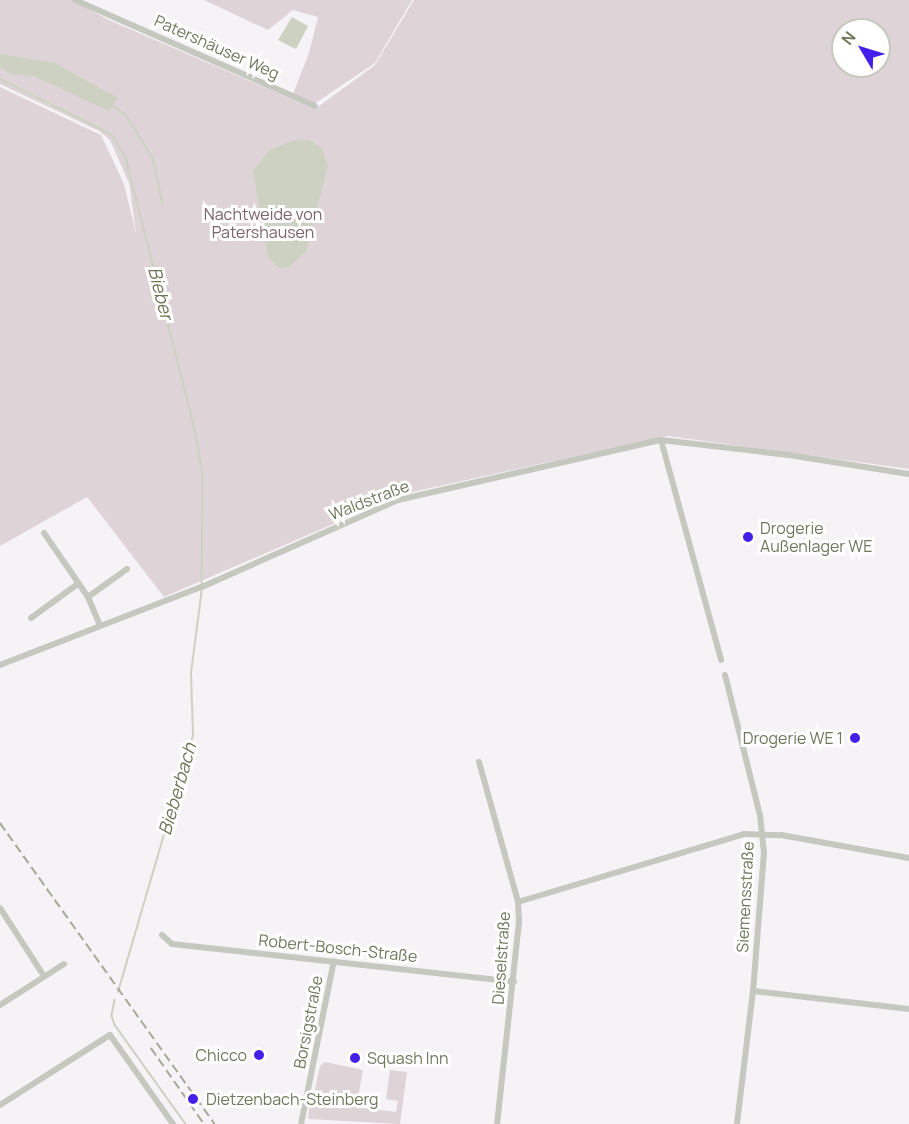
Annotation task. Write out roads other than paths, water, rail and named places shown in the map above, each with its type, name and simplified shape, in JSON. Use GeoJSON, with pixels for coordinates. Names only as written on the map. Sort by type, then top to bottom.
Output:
{"type":"FeatureCollection","features":[{"type":"Feature","properties":{"kind":"street","name":"Patershäuser Weg"},"geometry":{"type":"LineString","coordinates":[[75,0],[315,106]]}},
{"type":"Feature","properties":{"kind":"street","name":"Waldstraße"},"geometry":{"type":"LineString","coordinates":[[0,665],[201,587],[398,500],[661,440],[789,455],[909,474]]}},
{"type":"Feature","properties":{"kind":"street"},"geometry":{"type":"LineString","coordinates":[[661,440],[721,660]]}},
{"type":"Feature","properties":{"kind":"street"},"geometry":{"type":"LineString","coordinates":[[44,533],[88,597],[100,625]]}},
{"type":"Feature","properties":{"kind":"street"},"geometry":{"type":"LineString","coordinates":[[88,597],[127,569]]}},
{"type":"Feature","properties":{"kind":"street"},"geometry":{"type":"LineString","coordinates":[[31,618],[79,583]]}},
{"type":"Feature","properties":{"kind":"street","name":"Siemensstraße"},"geometry":{"type":"LineString","coordinates":[[724,675],[762,835],[753,991],[737,1124]]}},
{"type":"Feature","properties":{"kind":"street","name":"Dieselstraße"},"geometry":{"type":"LineString","coordinates":[[479,762],[518,902],[514,981],[497,1124]]}},
{"type":"Feature","properties":{"kind":"street"},"geometry":{"type":"LineString","coordinates":[[518,902],[727,838],[781,835],[909,858]]}},
{"type":"Feature","properties":{"kind":"street"},"geometry":{"type":"LineString","coordinates":[[0,908],[44,976]]}},
{"type":"Feature","properties":{"kind":"street","name":"Robert-Bosch-Straße"},"geometry":{"type":"LineString","coordinates":[[162,935],[172,944],[514,981]]}},
{"type":"Feature","properties":{"kind":"street","name":"Borsigstraße"},"geometry":{"type":"LineString","coordinates":[[301,1124],[334,961]]}},
{"type":"Feature","properties":{"kind":"street"},"geometry":{"type":"LineString","coordinates":[[0,1005],[64,964]]}},
{"type":"Feature","properties":{"kind":"street"},"geometry":{"type":"LineString","coordinates":[[753,991],[909,1009]]}},
{"type":"Feature","properties":{"kind":"street"},"geometry":{"type":"LineString","coordinates":[[0,1105],[110,1035],[173,1124]]}},
{"type":"Feature","properties":{"kind":"waterway","name":"Bieber"},"geometry":{"type":"LineString","coordinates":[[0,79],[113,136],[126,158],[194,425],[203,476],[202,583]]}},
{"type":"Feature","properties":{"kind":"waterway"},"geometry":{"type":"LineString","coordinates":[[113,106],[126,115],[153,158],[163,204]]}},
{"type":"Feature","properties":{"kind":"waterway","name":"Bieberbach"},"geometry":{"type":"LineString","coordinates":[[118,992],[193,736],[191,673],[202,588]]}},
{"type":"Feature","properties":{"kind":"waterway","name":"Bieberbach"},"geometry":{"type":"LineString","coordinates":[[115,1000],[112,1016],[115,1025],[186,1124]]}},
{"type":"Feature","properties":{"kind":"railway"},"geometry":{"type":"LineString","coordinates":[[0,823],[215,1124]]}},
{"type":"Feature","properties":{"kind":"railway"},"geometry":{"type":"LineString","coordinates":[[151,1048],[204,1124]]}},
{"type":"Feature","properties":{"kind":"place","name":"Drogerie Außenlager WE"},"geometry":{"type":"Point","coordinates":[748,537]}},
{"type":"Feature","properties":{"kind":"place","name":"Drogerie WE 1"},"geometry":{"type":"Point","coordinates":[855,738]}},
{"type":"Feature","properties":{"kind":"place","name":"Chicco"},"geometry":{"type":"Point","coordinates":[259,1055]}},
{"type":"Feature","properties":{"kind":"place","name":"Squash Inn"},"geometry":{"type":"Point","coordinates":[355,1058]}},
{"type":"Feature","properties":{"kind":"place","name":"Dietzenbach-Steinberg"},"geometry":{"type":"Point","coordinates":[193,1099]}},
{"type":"Feature","properties":{"kind":"park label","name":"Nachtweide von Patershausen"},"geometry":{"type":"Point","coordinates":[263,223]}}]}
